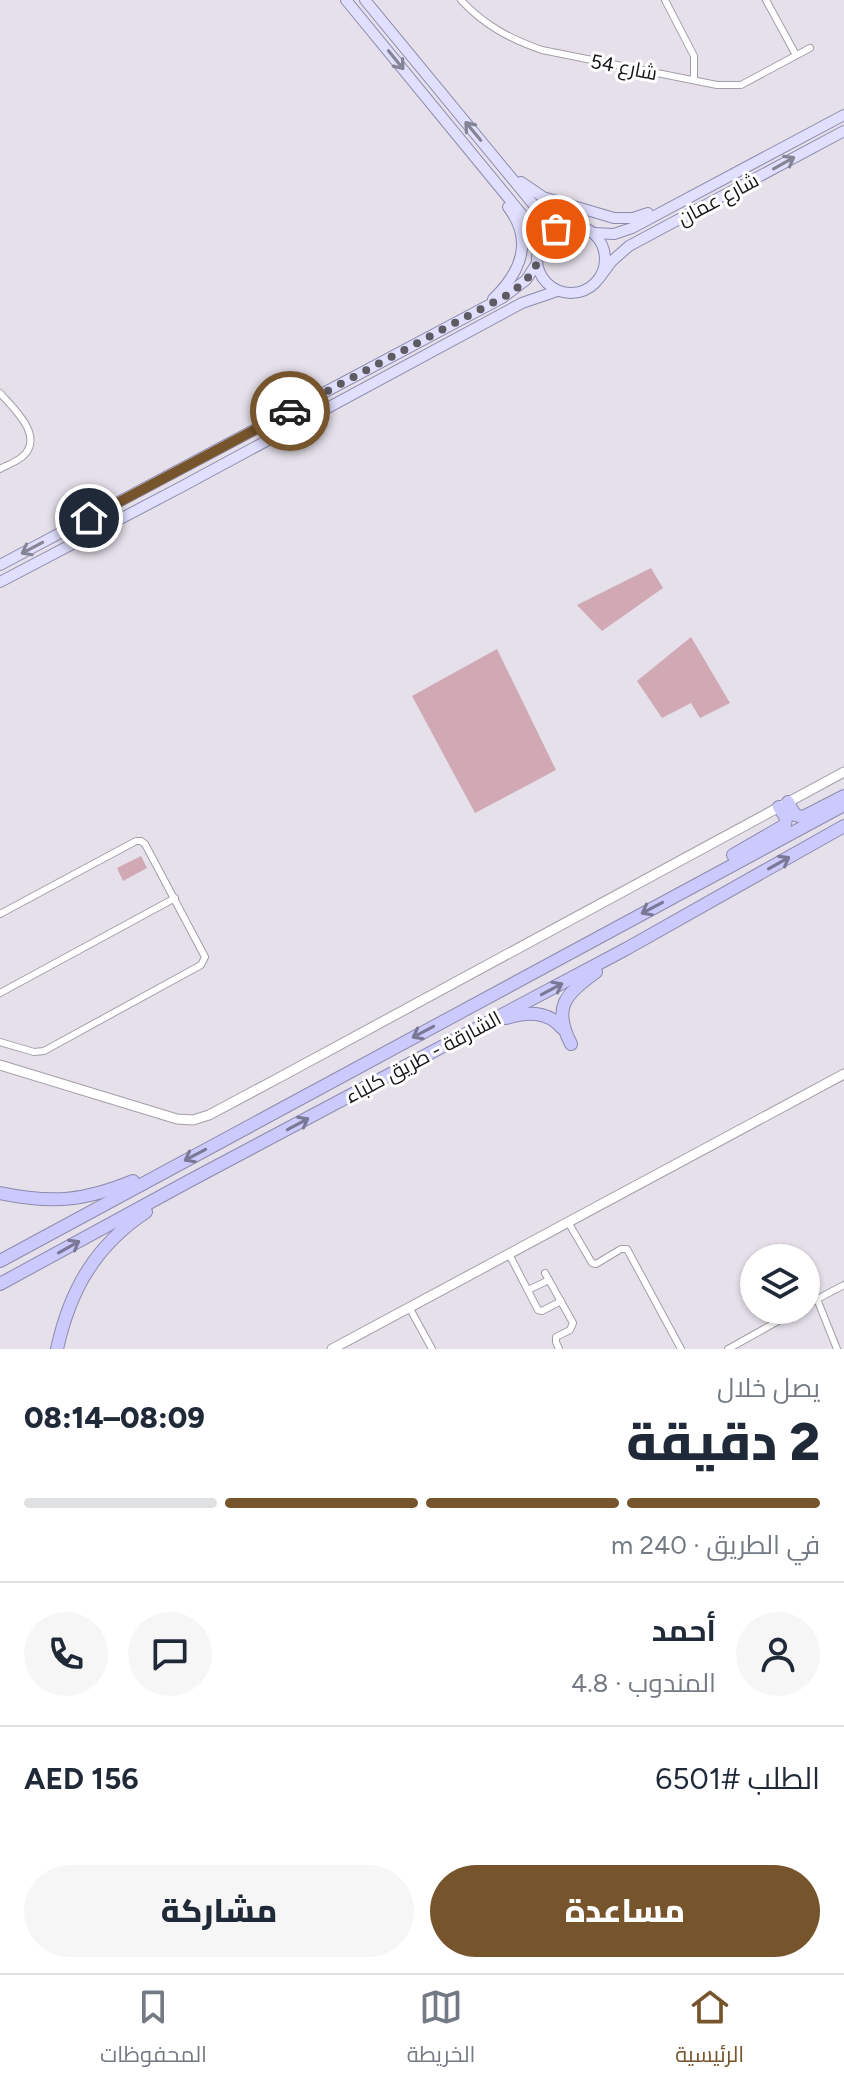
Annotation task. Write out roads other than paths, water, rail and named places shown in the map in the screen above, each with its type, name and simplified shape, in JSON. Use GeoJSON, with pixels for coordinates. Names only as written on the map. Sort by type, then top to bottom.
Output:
{"type":"FeatureCollection","features":[{"type":"Feature","properties":{"kind":"highway"},"geometry":{"type":"LineString","coordinates":[[784,804],[795,815],[803,817],[844,796]]}},
{"type":"Feature","properties":{"kind":"highway"},"geometry":{"type":"LineString","coordinates":[[695,885],[709,870],[785,825],[784,804]]}},
{"type":"Feature","properties":{"kind":"highway","name":"الشارقة - طريق كلباء"},"geometry":{"type":"LineString","coordinates":[[0,1261],[844,805]]}},
{"type":"Feature","properties":{"kind":"highway","name":"الشارقة - طريق كلباء"},"geometry":{"type":"LineString","coordinates":[[0,1284],[626,949],[844,826]]}},
{"type":"Feature","properties":{"kind":"highway"},"geometry":{"type":"LineString","coordinates":[[571,1044],[561,1018],[565,1002],[573,990],[626,949]]}},
{"type":"Feature","properties":{"kind":"highway"},"geometry":{"type":"LineString","coordinates":[[480,1027],[526,1013],[541,1014],[556,1021],[564,1030]]}},
{"type":"Feature","properties":{"kind":"highway"},"geometry":{"type":"LineString","coordinates":[[0,1193],[23,1198],[78,1199],[160,1174]]}},
{"type":"Feature","properties":{"kind":"highway"},"geometry":{"type":"LineString","coordinates":[[57,1349],[69,1304],[96,1257],[122,1229],[191,1180]]}},
{"type":"Feature","properties":{"kind":"main road"},"geometry":{"type":"LineString","coordinates":[[346,0],[528,222],[534,234],[543,280],[557,291],[567,293],[582,291],[594,284],[605,266],[605,254],[593,233],[585,228],[566,226],[538,209],[365,0]]}},
{"type":"Feature","properties":{"kind":"main road","name":"شارع عمان"},"geometry":{"type":"LineString","coordinates":[[593,233],[626,231],[844,115]]}},
{"type":"Feature","properties":{"kind":"main road","name":"شارع عمان"},"geometry":{"type":"LineString","coordinates":[[600,277],[629,246],[844,131]]}},
{"type":"Feature","properties":{"kind":"main road"},"geometry":{"type":"LineString","coordinates":[[498,162],[507,164],[524,184],[543,197],[614,218],[638,217],[680,202]]}},
{"type":"Feature","properties":{"kind":"main road"},"geometry":{"type":"LineString","coordinates":[[487,305],[510,281],[522,250],[517,221],[494,187],[492,178]]}},
{"type":"Feature","properties":{"kind":"main road"},"geometry":{"type":"LineString","coordinates":[[0,565],[519,287],[537,258],[541,243],[556,229],[566,226]]}},
{"type":"Feature","properties":{"kind":"main road"},"geometry":{"type":"LineString","coordinates":[[0,582],[522,303],[557,291]]}},
{"type":"Feature","properties":{"kind":"street"},"geometry":{"type":"LineString","coordinates":[[665,0],[694,56],[694,80]]}},
{"type":"Feature","properties":{"kind":"street"},"geometry":{"type":"LineString","coordinates":[[766,0],[796,55]]}},
{"type":"Feature","properties":{"kind":"street","name":"شارع 54"},"geometry":{"type":"LineString","coordinates":[[464,1],[494,29],[542,50],[717,85],[741,85],[810,48]]}},
{"type":"Feature","properties":{"kind":"street"},"geometry":{"type":"LineString","coordinates":[[0,393],[25,422],[31,436],[28,450],[23,456],[0,469]]}},
{"type":"Feature","properties":{"kind":"street"},"geometry":{"type":"LineString","coordinates":[[0,1065],[177,1119],[201,1118],[844,772]]}},
{"type":"Feature","properties":{"kind":"street"},"geometry":{"type":"LineString","coordinates":[[0,914],[138,841],[145,844],[204,954],[201,965],[44,1051],[34,1052],[0,1042]]}},
{"type":"Feature","properties":{"kind":"street"},"geometry":{"type":"LineString","coordinates":[[0,993],[175,898]]}},
{"type":"Feature","properties":{"kind":"street"},"geometry":{"type":"LineString","coordinates":[[332,1349],[844,1074]]}},
{"type":"Feature","properties":{"kind":"street"},"geometry":{"type":"LineString","coordinates":[[568,1222],[592,1263],[596,1264],[621,1249],[627,1249],[681,1349]]}},
{"type":"Feature","properties":{"kind":"street"},"geometry":{"type":"LineString","coordinates":[[509,1254],[539,1310],[561,1301]]}},
{"type":"Feature","properties":{"kind":"street"},"geometry":{"type":"LineString","coordinates":[[528,1290],[547,1276],[573,1323],[570,1330],[556,1337],[559,1349]]}},
{"type":"Feature","properties":{"kind":"street"},"geometry":{"type":"LineString","coordinates":[[820,1297],[844,1285]]}},
{"type":"Feature","properties":{"kind":"street"},"geometry":{"type":"LineString","coordinates":[[820,1306],[837,1349]]}},
{"type":"Feature","properties":{"kind":"street"},"geometry":{"type":"LineString","coordinates":[[409,1307],[432,1349]]}},
{"type":"Feature","properties":{"kind":"street"},"geometry":{"type":"LineString","coordinates":[[728,1349],[773,1324]]}}]}
